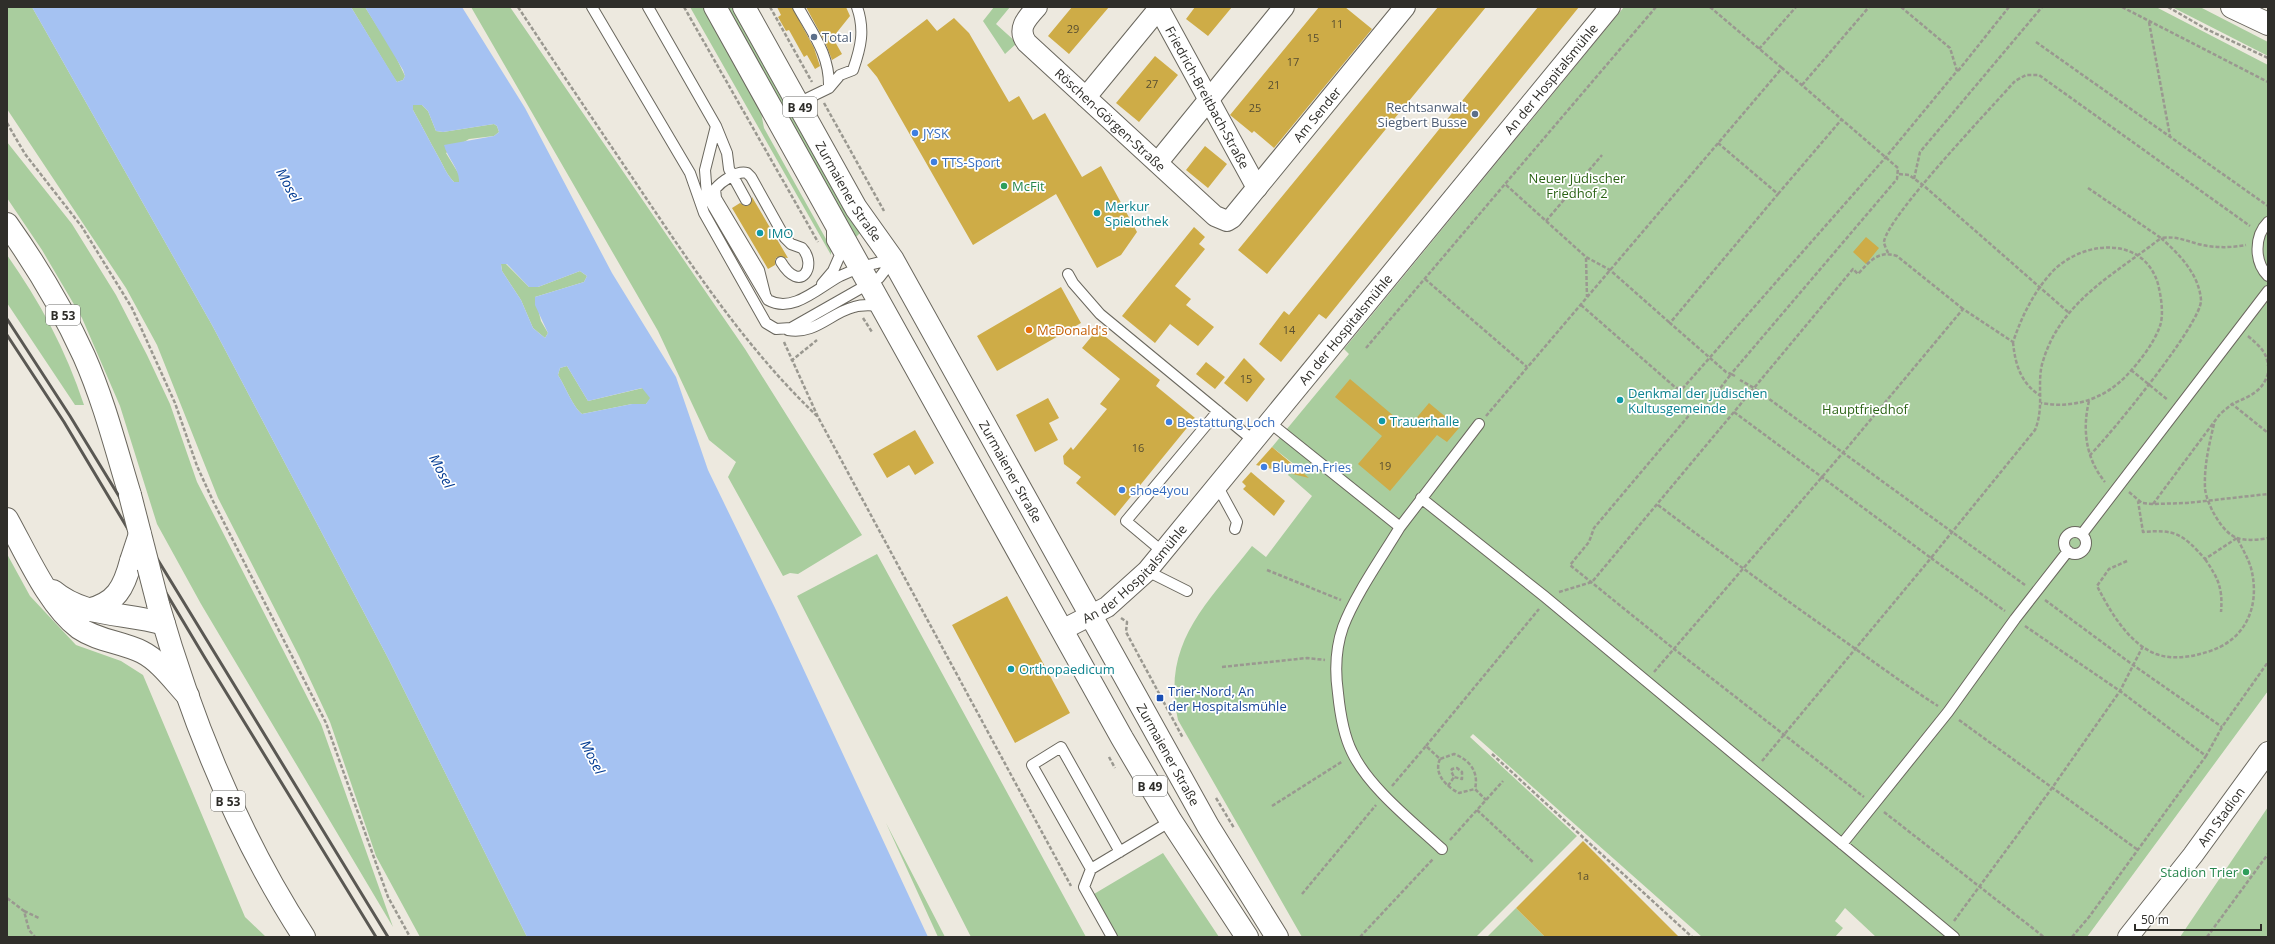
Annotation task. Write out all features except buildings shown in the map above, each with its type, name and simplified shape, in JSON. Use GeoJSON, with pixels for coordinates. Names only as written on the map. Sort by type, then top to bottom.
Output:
{"type":"FeatureCollection","features":[{"type":"Feature","properties":{"kind":"main road","name":"Zurmaiener Straße"},"geometry":{"type":"LineString","coordinates":[[715,7],[1111,718],[1171,821],[1247,937]]}},
{"type":"Feature","properties":{"kind":"main road","name":"Zurmaiener Straße"},"geometry":{"type":"LineString","coordinates":[[744,7],[856,208],[892,260],[1208,826],[1277,937]]}},
{"type":"Feature","properties":{"kind":"main road"},"geometry":{"type":"LineString","coordinates":[[2232,7],[2268,24]]}},
{"type":"Feature","properties":{"kind":"main road","name":"B 53"},"geometry":{"type":"LineString","coordinates":[[7,224],[43,279],[84,357],[106,414],[130,495],[161,614],[188,696],[210,756],[235,816],[277,894],[304,937]]}},
{"type":"Feature","properties":{"kind":"main road"},"geometry":{"type":"LineString","coordinates":[[7,519],[54,602],[76,626],[96,637],[148,655],[188,696]]}},
{"type":"Feature","properties":{"kind":"main road"},"geometry":{"type":"LineString","coordinates":[[88,610],[102,606],[116,595],[123,584],[140,534]]}},
{"type":"Feature","properties":{"kind":"main road"},"geometry":{"type":"LineString","coordinates":[[43,582],[70,603],[88,610],[115,616],[144,618],[161,614]]}},
{"type":"Feature","properties":{"kind":"main road"},"geometry":{"type":"LineString","coordinates":[[123,646],[146,638],[161,614]]}},
{"type":"Feature","properties":{"kind":"main road"},"geometry":{"type":"LineString","coordinates":[[1111,718],[1140,703]]}},
{"type":"Feature","properties":{"kind":"street","name":"Röschen-Görgen-Straße"},"geometry":{"type":"LineString","coordinates":[[1037,7],[1023,25],[1023,39],[1215,216],[1227,221]]}},
{"type":"Feature","properties":{"kind":"street"},"geometry":{"type":"LineString","coordinates":[[1158,162],[1284,7]]}},
{"type":"Feature","properties":{"kind":"street","name":"Am Sender"},"geometry":{"type":"LineString","coordinates":[[1227,221],[1232,218],[1257,188],[1405,7]]}},
{"type":"Feature","properties":{"kind":"street","name":"An der Hospitalsmühle"},"geometry":{"type":"LineString","coordinates":[[1062,630],[1107,607],[1147,571],[1218,487],[1269,422],[1610,7]]}},
{"type":"Feature","properties":{"kind":"street"},"geometry":{"type":"LineString","coordinates":[[1086,97],[1159,8]]}},
{"type":"Feature","properties":{"kind":"street","name":"Friedrich-Breitbach-Straße"},"geometry":{"type":"LineString","coordinates":[[1159,8],[1257,188]]}},
{"type":"Feature","properties":{"kind":"street","name":"Am Stadion"},"geometry":{"type":"LineString","coordinates":[[2128,937],[2193,855],[2268,752]]}},
{"type":"Feature","properties":{"kind":"lane"},"geometry":{"type":"LineString","coordinates":[[592,7],[690,173],[704,213],[762,318],[770,326],[796,332],[818,326],[852,307],[862,305],[881,306]]}},
{"type":"Feature","properties":{"kind":"lane"},"geometry":{"type":"LineString","coordinates":[[648,7],[716,126],[733,176],[746,200]]}},
{"type":"Feature","properties":{"kind":"lane"},"geometry":{"type":"LineString","coordinates":[[798,7],[826,59],[829,70],[829,88]]}},
{"type":"Feature","properties":{"kind":"lane"},"geometry":{"type":"LineString","coordinates":[[798,103],[829,88],[840,75],[853,70],[862,44],[862,21],[857,7]]}},
{"type":"Feature","properties":{"kind":"lane"},"geometry":{"type":"LineString","coordinates":[[716,126],[705,170],[708,196],[766,298],[778,304],[785,304],[795,302],[817,291],[840,276],[865,275],[879,278],[892,260]]}},
{"type":"Feature","properties":{"kind":"lane"},"geometry":{"type":"LineString","coordinates":[[766,298],[759,270],[716,198],[715,189],[718,186],[733,176],[743,172],[751,177],[785,238],[791,244],[802,248],[809,261],[807,271],[801,277],[797,278],[791,275],[781,262]]}},
{"type":"Feature","properties":{"kind":"lane"},"geometry":{"type":"LineString","coordinates":[[817,291],[833,271],[840,255],[832,240],[832,215]]}},
{"type":"Feature","properties":{"kind":"lane"},"geometry":{"type":"LineString","coordinates":[[2268,222],[2260,233],[2257,243],[2260,264],[2268,276]]}},
{"type":"Feature","properties":{"kind":"lane"},"geometry":{"type":"LineString","coordinates":[[784,330],[865,275],[874,262],[892,260]]}},
{"type":"Feature","properties":{"kind":"lane"},"geometry":{"type":"LineString","coordinates":[[1068,274],[1073,283],[1100,314],[1254,441]]}},
{"type":"Feature","properties":{"kind":"lane"},"geometry":{"type":"LineString","coordinates":[[2082,534],[2268,291]]}},
{"type":"Feature","properties":{"kind":"lane"},"geometry":{"type":"LineString","coordinates":[[1163,552],[1126,521],[1218,411]]}},
{"type":"Feature","properties":{"kind":"lane"},"geometry":{"type":"LineString","coordinates":[[1269,422],[1400,527]]}},
{"type":"Feature","properties":{"kind":"lane"},"geometry":{"type":"LineString","coordinates":[[1442,849],[1380,789],[1363,770],[1354,754],[1344,730],[1339,707],[1337,684],[1338,661],[1343,627],[1354,605],[1400,527],[1479,424]]}},
{"type":"Feature","properties":{"kind":"lane"},"geometry":{"type":"LineString","coordinates":[[1218,487],[1237,522],[1235,529]]}},
{"type":"Feature","properties":{"kind":"lane"},"geometry":{"type":"LineString","coordinates":[[1421,498],[1544,596],[1950,934]]}},
{"type":"Feature","properties":{"kind":"lane"},"geometry":{"type":"LineString","coordinates":[[2074,531],[2082,534],[2086,540],[2084,550],[2074,554],[2068,552],[2064,541],[2068,534],[2074,531]]}},
{"type":"Feature","properties":{"kind":"lane"},"geometry":{"type":"LineString","coordinates":[[1842,844],[1948,712],[2036,592],[2068,552]]}},
{"type":"Feature","properties":{"kind":"lane"},"geometry":{"type":"LineString","coordinates":[[1147,571],[1187,591]]}},
{"type":"Feature","properties":{"kind":"lane"},"geometry":{"type":"LineString","coordinates":[[1091,869],[1032,765],[1061,747],[1120,852]]}},
{"type":"Feature","properties":{"kind":"lane"},"geometry":{"type":"LineString","coordinates":[[1112,937],[1084,887],[1091,869],[1171,821]]}},
{"type":"Feature","properties":{"kind":"path"},"geometry":{"type":"LineString","coordinates":[[518,7],[687,259],[748,340],[789,389],[818,417]]}},
{"type":"Feature","properties":{"kind":"path"},"geometry":{"type":"LineString","coordinates":[[684,7],[819,244]]}},
{"type":"Feature","properties":{"kind":"path"},"geometry":{"type":"LineString","coordinates":[[1366,348],[1656,7]]}},
{"type":"Feature","properties":{"kind":"path"},"geometry":{"type":"LineString","coordinates":[[1710,7],[1886,157],[1898,168],[1899,174],[1897,179],[1731,374],[1705,408],[1691,413],[1594,528],[1589,542],[1570,564],[1674,649],[1874,805],[1981,886],[2044,937]]}},
{"type":"Feature","properties":{"kind":"path"},"geometry":{"type":"LineString","coordinates":[[1759,49],[1796,7]]}},
{"type":"Feature","properties":{"kind":"path"},"geometry":{"type":"LineString","coordinates":[[1802,85],[1869,7]]}},
{"type":"Feature","properties":{"kind":"path"},"geometry":{"type":"LineString","coordinates":[[1901,7],[1950,48],[1957,71]]}},
{"type":"Feature","properties":{"kind":"path"},"geometry":{"type":"LineString","coordinates":[[1581,305],[1676,388],[1683,388],[1886,157],[2009,7]]}},
{"type":"Feature","properties":{"kind":"path"},"geometry":{"type":"LineString","coordinates":[[1914,179],[1920,152],[2042,7]]}},
{"type":"Feature","properties":{"kind":"path"},"geometry":{"type":"LineString","coordinates":[[2122,7],[2148,22],[2268,82]]}},
{"type":"Feature","properties":{"kind":"path"},"geometry":{"type":"LineString","coordinates":[[2168,7],[2206,29],[2268,58]]}},
{"type":"Feature","properties":{"kind":"path"},"geometry":{"type":"LineString","coordinates":[[2148,22],[2170,136]]}},
{"type":"Feature","properties":{"kind":"path"},"geometry":{"type":"LineString","coordinates":[[2036,42],[2268,206]]}},
{"type":"Feature","properties":{"kind":"path"},"geometry":{"type":"LineString","coordinates":[[1479,424],[1782,68]]}},
{"type":"Feature","properties":{"kind":"path"},"geometry":{"type":"LineString","coordinates":[[1888,253],[1884,242],[1889,231],[1923,185],[2015,81],[2026,75],[2039,75],[2260,233]]}},
{"type":"Feature","properties":{"kind":"path"},"geometry":{"type":"LineString","coordinates":[[1670,323],[1842,119]]}},
{"type":"Feature","properties":{"kind":"path"},"geometry":{"type":"LineString","coordinates":[[7,123],[25,154],[82,227],[132,308],[175,403],[197,466],[213,502],[326,722],[388,896],[410,937]]}},
{"type":"Feature","properties":{"kind":"path"},"geometry":{"type":"LineString","coordinates":[[1718,143],[1778,194]]}},
{"type":"Feature","properties":{"kind":"path"},"geometry":{"type":"LineString","coordinates":[[1546,221],[1602,155]]}},
{"type":"Feature","properties":{"kind":"path"},"geometry":{"type":"LineString","coordinates":[[1899,174],[1909,175],[1923,185],[2068,312]]}},
{"type":"Feature","properties":{"kind":"path"},"geometry":{"type":"LineString","coordinates":[[1505,184],[1586,257],[1610,270],[1726,372],[1735,376]]}},
{"type":"Feature","properties":{"kind":"path"},"geometry":{"type":"LineString","coordinates":[[2088,188],[2161,238],[2189,267],[2198,287],[2201,302],[2191,324],[2149,384],[2120,422],[2090,454]]}},
{"type":"Feature","properties":{"kind":"path"},"geometry":{"type":"LineString","coordinates":[[1734,412],[1821,478],[1931,558],[2035,430],[2040,418],[2042,363],[2050,342],[2068,312],[2106,276],[2139,255],[2161,238],[2174,236],[2214,247],[2232,248],[2257,243]]}},
{"type":"Feature","properties":{"kind":"path"},"geometry":{"type":"LineString","coordinates":[[2041,396],[2032,391],[2023,379],[2014,359],[2013,342],[2021,320],[2040,288],[2054,270],[2091,248],[2105,246],[2124,248],[2139,255],[2150,268],[2156,279],[2161,295],[2161,325],[2154,339],[2131,370],[2110,389],[2089,401],[2068,406],[2041,403]]}},
{"type":"Feature","properties":{"kind":"path"},"geometry":{"type":"LineString","coordinates":[[1426,746],[1539,609],[1544,596],[1592,582],[1658,505],[1853,269],[1858,274],[1875,256],[1888,253],[1897,256],[1909,263],[1963,309],[2013,342]]}},
{"type":"Feature","properties":{"kind":"path"},"geometry":{"type":"LineString","coordinates":[[1586,257],[1587,297]]}},
{"type":"Feature","properties":{"kind":"path"},"geometry":{"type":"LineString","coordinates":[[1425,279],[1528,367]]}},
{"type":"Feature","properties":{"kind":"path"},"geometry":{"type":"LineString","coordinates":[[1646,681],[1843,453],[1963,309]]}},
{"type":"Feature","properties":{"kind":"path"},"geometry":{"type":"LineString","coordinates":[[784,330],[791,361],[818,417],[1073,889]]}},
{"type":"Feature","properties":{"kind":"path"},"geometry":{"type":"LineString","coordinates":[[2238,330],[2262,348],[2268,357],[2268,366]]}},
{"type":"Feature","properties":{"kind":"path"},"geometry":{"type":"LineString","coordinates":[[2131,370],[2178,408]]}},
{"type":"Feature","properties":{"kind":"path"},"geometry":{"type":"LineString","coordinates":[[2152,504],[2214,424],[2220,414],[2232,404],[2255,394],[2266,380],[2268,373]]}},
{"type":"Feature","properties":{"kind":"path"},"geometry":{"type":"LineString","coordinates":[[1740,380],[1754,388],[1952,531],[2133,665],[2222,726]]}},
{"type":"Feature","properties":{"kind":"path"},"geometry":{"type":"LineString","coordinates":[[2089,401],[2085,415],[2085,437],[2097,472],[2116,488],[2138,501],[2152,504],[2187,503],[2208,499],[2268,494]]}},
{"type":"Feature","properties":{"kind":"path"},"geometry":{"type":"LineString","coordinates":[[2232,404],[2268,433]]}},
{"type":"Feature","properties":{"kind":"path"},"geometry":{"type":"LineString","coordinates":[[2127,561],[2109,569],[2097,586],[2109,611],[2143,646],[2157,654],[2192,657],[2230,643],[2242,631],[2251,611],[2254,598],[2251,569],[2237,538],[2219,521],[2208,499],[2205,473],[2208,446],[2214,424]]}},
{"type":"Feature","properties":{"kind":"path"},"geometry":{"type":"LineString","coordinates":[[2138,501],[2142,532],[2164,531],[2179,534],[2205,558],[2215,573],[2223,594],[2221,612]]}},
{"type":"Feature","properties":{"kind":"path"},"geometry":{"type":"LineString","coordinates":[[1658,505],[1743,569],[1856,649],[1885,672],[1948,712],[2138,850]]}},
{"type":"Feature","properties":{"kind":"path"},"geometry":{"type":"LineString","coordinates":[[2205,558],[2237,538],[2268,538]]}},
{"type":"Feature","properties":{"kind":"path"},"geometry":{"type":"LineString","coordinates":[[1267,570],[1354,605]]}},
{"type":"Feature","properties":{"kind":"path"},"geometry":{"type":"LineString","coordinates":[[1950,934],[1981,886],[2120,691],[2143,646]]}},
{"type":"Feature","properties":{"kind":"path"},"geometry":{"type":"LineString","coordinates":[[1222,667],[1306,658],[1338,661]]}},
{"type":"Feature","properties":{"kind":"path"},"geometry":{"type":"LineString","coordinates":[[2216,739],[2222,726],[2268,662]]}},
{"type":"Feature","properties":{"kind":"path"},"geometry":{"type":"LineString","coordinates":[[1272,806],[1354,754]]}},
{"type":"Feature","properties":{"kind":"path"},"geometry":{"type":"LineString","coordinates":[[1492,754],[1692,937]]}},
{"type":"Feature","properties":{"kind":"path"},"geometry":{"type":"LineString","coordinates":[[2072,937],[2138,850],[2206,756]]}},
{"type":"Feature","properties":{"kind":"path"},"geometry":{"type":"LineString","coordinates":[[1440,759],[1438,770],[1440,777],[1448,786],[1459,793],[1475,789]]}},
{"type":"Feature","properties":{"kind":"path"},"geometry":{"type":"LineString","coordinates":[[1458,768],[1462,772],[1462,779],[1454,777],[1451,772],[1452,769],[1458,768]]}},
{"type":"Feature","properties":{"kind":"path"},"geometry":{"type":"LineString","coordinates":[[1448,786],[1454,777]]}},
{"type":"Feature","properties":{"kind":"path"},"geometry":{"type":"LineString","coordinates":[[1477,810],[1534,863]]}},
{"type":"Feature","properties":{"kind":"path"},"geometry":{"type":"LineString","coordinates":[[2207,937],[2268,854]]}},
{"type":"Feature","properties":{"kind":"path"},"geometry":{"type":"LineString","coordinates":[[7,898],[24,911],[39,918]]}},
{"type":"Feature","properties":{"kind":"path"},"geometry":{"type":"LineString","coordinates":[[24,911],[29,930],[35,937]]}},
{"type":"Feature","properties":{"kind":"green space"},"geometry":{"type":"Polygon","coordinates":[[[7,7],[32,7],[212,325],[388,658],[527,937],[420,937],[376,856],[330,722],[299,656],[218,498],[157,345],[126,288],[7,109],[7,7]]]}},
{"type":"Feature","properties":{"kind":"green space"},"geometry":{"type":"Polygon","coordinates":[[[351,7],[365,7],[394,53],[405,76],[403,80],[397,82],[394,78],[351,7]]]}},
{"type":"Feature","properties":{"kind":"green space"},"geometry":{"type":"Polygon","coordinates":[[[471,7],[510,7],[745,349],[862,535],[798,574],[790,573],[783,576],[728,477],[736,462],[709,440],[658,331],[471,7]]]}},
{"type":"Feature","properties":{"kind":"green space"},"geometry":{"type":"Polygon","coordinates":[[[690,7],[706,7],[759,102],[764,128],[831,248],[831,255],[690,7]]]}},
{"type":"Feature","properties":{"kind":"green space"},"geometry":{"type":"Polygon","coordinates":[[[727,7],[733,7],[860,233],[855,238],[727,7]]]}},
{"type":"Feature","properties":{"kind":"green space"},"geometry":{"type":"Polygon","coordinates":[[[994,7],[1010,7],[996,24],[1017,43],[1005,54],[983,21],[994,7]]]}},
{"type":"Feature","properties":{"kind":"green space","name":"Hauptfriedhof"},"geometry":{"type":"Polygon","coordinates":[[[1624,7],[2156,7],[2268,65],[2268,691],[2087,937],[1876,937],[1845,908],[1835,921],[1843,928],[1835,937],[1702,937],[1473,734],[1470,737],[1577,836],[1476,937],[1302,937],[1178,720],[1174,692],[1176,668],[1182,646],[1192,625],[1219,586],[1252,546],[1266,557],[1312,496],[1288,475],[1295,465],[1272,447],[1349,354],[1344,349],[1624,7]]]}},
{"type":"Feature","properties":{"kind":"green space"},"geometry":{"type":"Polygon","coordinates":[[[2172,7],[2200,7],[2268,42],[2268,56],[2172,7]]]}},
{"type":"Feature","properties":{"kind":"green space"},"geometry":{"type":"Polygon","coordinates":[[[413,105],[422,105],[428,111],[436,131],[443,132],[494,124],[497,126],[499,132],[494,136],[469,139],[446,153],[460,176],[459,182],[454,182],[449,177],[413,110],[413,105]]]}},
{"type":"Feature","properties":{"kind":"green space"},"geometry":{"type":"Polygon","coordinates":[[[7,142],[72,224],[116,295],[147,355],[170,404],[197,482],[321,724],[393,927],[201,604],[157,524],[120,406],[82,318],[42,250],[7,198],[7,142]]]}},
{"type":"Feature","properties":{"kind":"green space"},"geometry":{"type":"Polygon","coordinates":[[[7,255],[51,327],[69,365],[84,405],[75,405],[7,303],[7,255]]]}},
{"type":"Feature","properties":{"kind":"green space"},"geometry":{"type":"Polygon","coordinates":[[[501,264],[506,264],[529,287],[538,287],[580,271],[587,276],[584,282],[535,297],[541,321],[548,333],[545,338],[533,328],[521,300],[502,271],[501,264]]]}},
{"type":"Feature","properties":{"kind":"green space"},"geometry":{"type":"Polygon","coordinates":[[[567,366],[588,401],[643,388],[651,398],[646,404],[632,404],[582,414],[572,401],[558,375],[560,368],[567,366]]]}},
{"type":"Feature","properties":{"kind":"green space"},"geometry":{"type":"Polygon","coordinates":[[[7,554],[30,596],[76,645],[121,661],[143,675],[245,917],[266,937],[7,937],[7,554]]]}},
{"type":"Feature","properties":{"kind":"green space"},"geometry":{"type":"Polygon","coordinates":[[[877,554],[1086,937],[971,937],[797,596],[877,554]]]}},
{"type":"Feature","properties":{"kind":"green space","name":"Stadion Trier"},"geometry":{"type":"Polygon","coordinates":[[[2268,807],[2268,937],[2180,937],[2268,807]]]}},
{"type":"Feature","properties":{"kind":"green space"},"geometry":{"type":"Polygon","coordinates":[[[886,823],[945,937],[938,937],[886,823]]]}},
{"type":"Feature","properties":{"kind":"green space"},"geometry":{"type":"Polygon","coordinates":[[[1163,853],[1219,937],[1118,937],[1094,894],[1163,853]]]}},
{"type":"Feature","properties":{"kind":"green space"},"geometry":{"type":"Polygon","coordinates":[[[1516,908],[1545,937],[1487,937],[1516,908]]]}},
{"type":"Feature","properties":{"kind":"water","name":"Mosel"},"geometry":{"type":"Polygon","coordinates":[[[32,7],[351,7],[397,82],[403,80],[405,76],[403,70],[365,7],[462,7],[525,108],[612,273],[676,377],[708,470],[776,610],[928,937],[527,937],[388,658],[212,325],[32,7]],[[413,105],[413,110],[449,177],[454,182],[459,182],[458,173],[444,145],[494,136],[499,132],[497,126],[494,124],[443,132],[436,131],[428,111],[422,105],[413,105]],[[501,264],[502,271],[521,300],[533,328],[545,338],[548,333],[535,305],[535,297],[584,282],[587,276],[580,271],[538,287],[529,287],[507,264],[501,264]],[[567,366],[560,368],[558,375],[572,401],[582,414],[632,404],[646,404],[650,398],[642,388],[588,401],[567,366]]]}},
{"type":"Feature","properties":{"kind":"railway"},"geometry":{"type":"LineString","coordinates":[[7,319],[70,416],[388,937]]}},
{"type":"Feature","properties":{"kind":"railway"},"geometry":{"type":"LineString","coordinates":[[7,335],[64,422],[205,658],[376,937]]}},
{"type":"Feature","properties":{"kind":"place","name":"Total"},"geometry":{"type":"Point","coordinates":[814,37]}},
{"type":"Feature","properties":{"kind":"place","name":"Rechtsanwalt Siegbert Busse"},"geometry":{"type":"Point","coordinates":[1475,114]}},
{"type":"Feature","properties":{"kind":"place","name":"JYSK"},"geometry":{"type":"Point","coordinates":[915,133]}},
{"type":"Feature","properties":{"kind":"place","name":"TTS-Sport"},"geometry":{"type":"Point","coordinates":[934,162]}},
{"type":"Feature","properties":{"kind":"place","name":"McFit"},"geometry":{"type":"Point","coordinates":[1004,186]}},
{"type":"Feature","properties":{"kind":"place","name":"Merkur Spielothek"},"geometry":{"type":"Point","coordinates":[1097,213]}},
{"type":"Feature","properties":{"kind":"place","name":"IMO"},"geometry":{"type":"Point","coordinates":[760,233]}},
{"type":"Feature","properties":{"kind":"place","name":"McDonald's"},"geometry":{"type":"Point","coordinates":[1029,330]}},
{"type":"Feature","properties":{"kind":"place","name":"Denkmal der jüdischen Kultusgemeinde"},"geometry":{"type":"Point","coordinates":[1620,400]}},
{"type":"Feature","properties":{"kind":"place","name":"Trauerhalle"},"geometry":{"type":"Point","coordinates":[1382,421]}},
{"type":"Feature","properties":{"kind":"place","name":"Bestattung Loch"},"geometry":{"type":"Point","coordinates":[1169,422]}},
{"type":"Feature","properties":{"kind":"place","name":"Blumen Fries"},"geometry":{"type":"Point","coordinates":[1264,467]}},
{"type":"Feature","properties":{"kind":"place","name":"shoe4you"},"geometry":{"type":"Point","coordinates":[1122,490]}},
{"type":"Feature","properties":{"kind":"place","name":"Orthopaedicum"},"geometry":{"type":"Point","coordinates":[1011,669]}},
{"type":"Feature","properties":{"kind":"place","name":"Trier-Nord, An der Hospitalsmühle"},"geometry":{"type":"Point","coordinates":[1160,698]}},
{"type":"Feature","properties":{"kind":"place","name":"Stadion Trier"},"geometry":{"type":"Point","coordinates":[2246,872]}},
{"type":"Feature","properties":{"kind":"park label","name":"Neuer Jüdischer Friedhof 2"},"geometry":{"type":"Point","coordinates":[1577,186]}}]}
